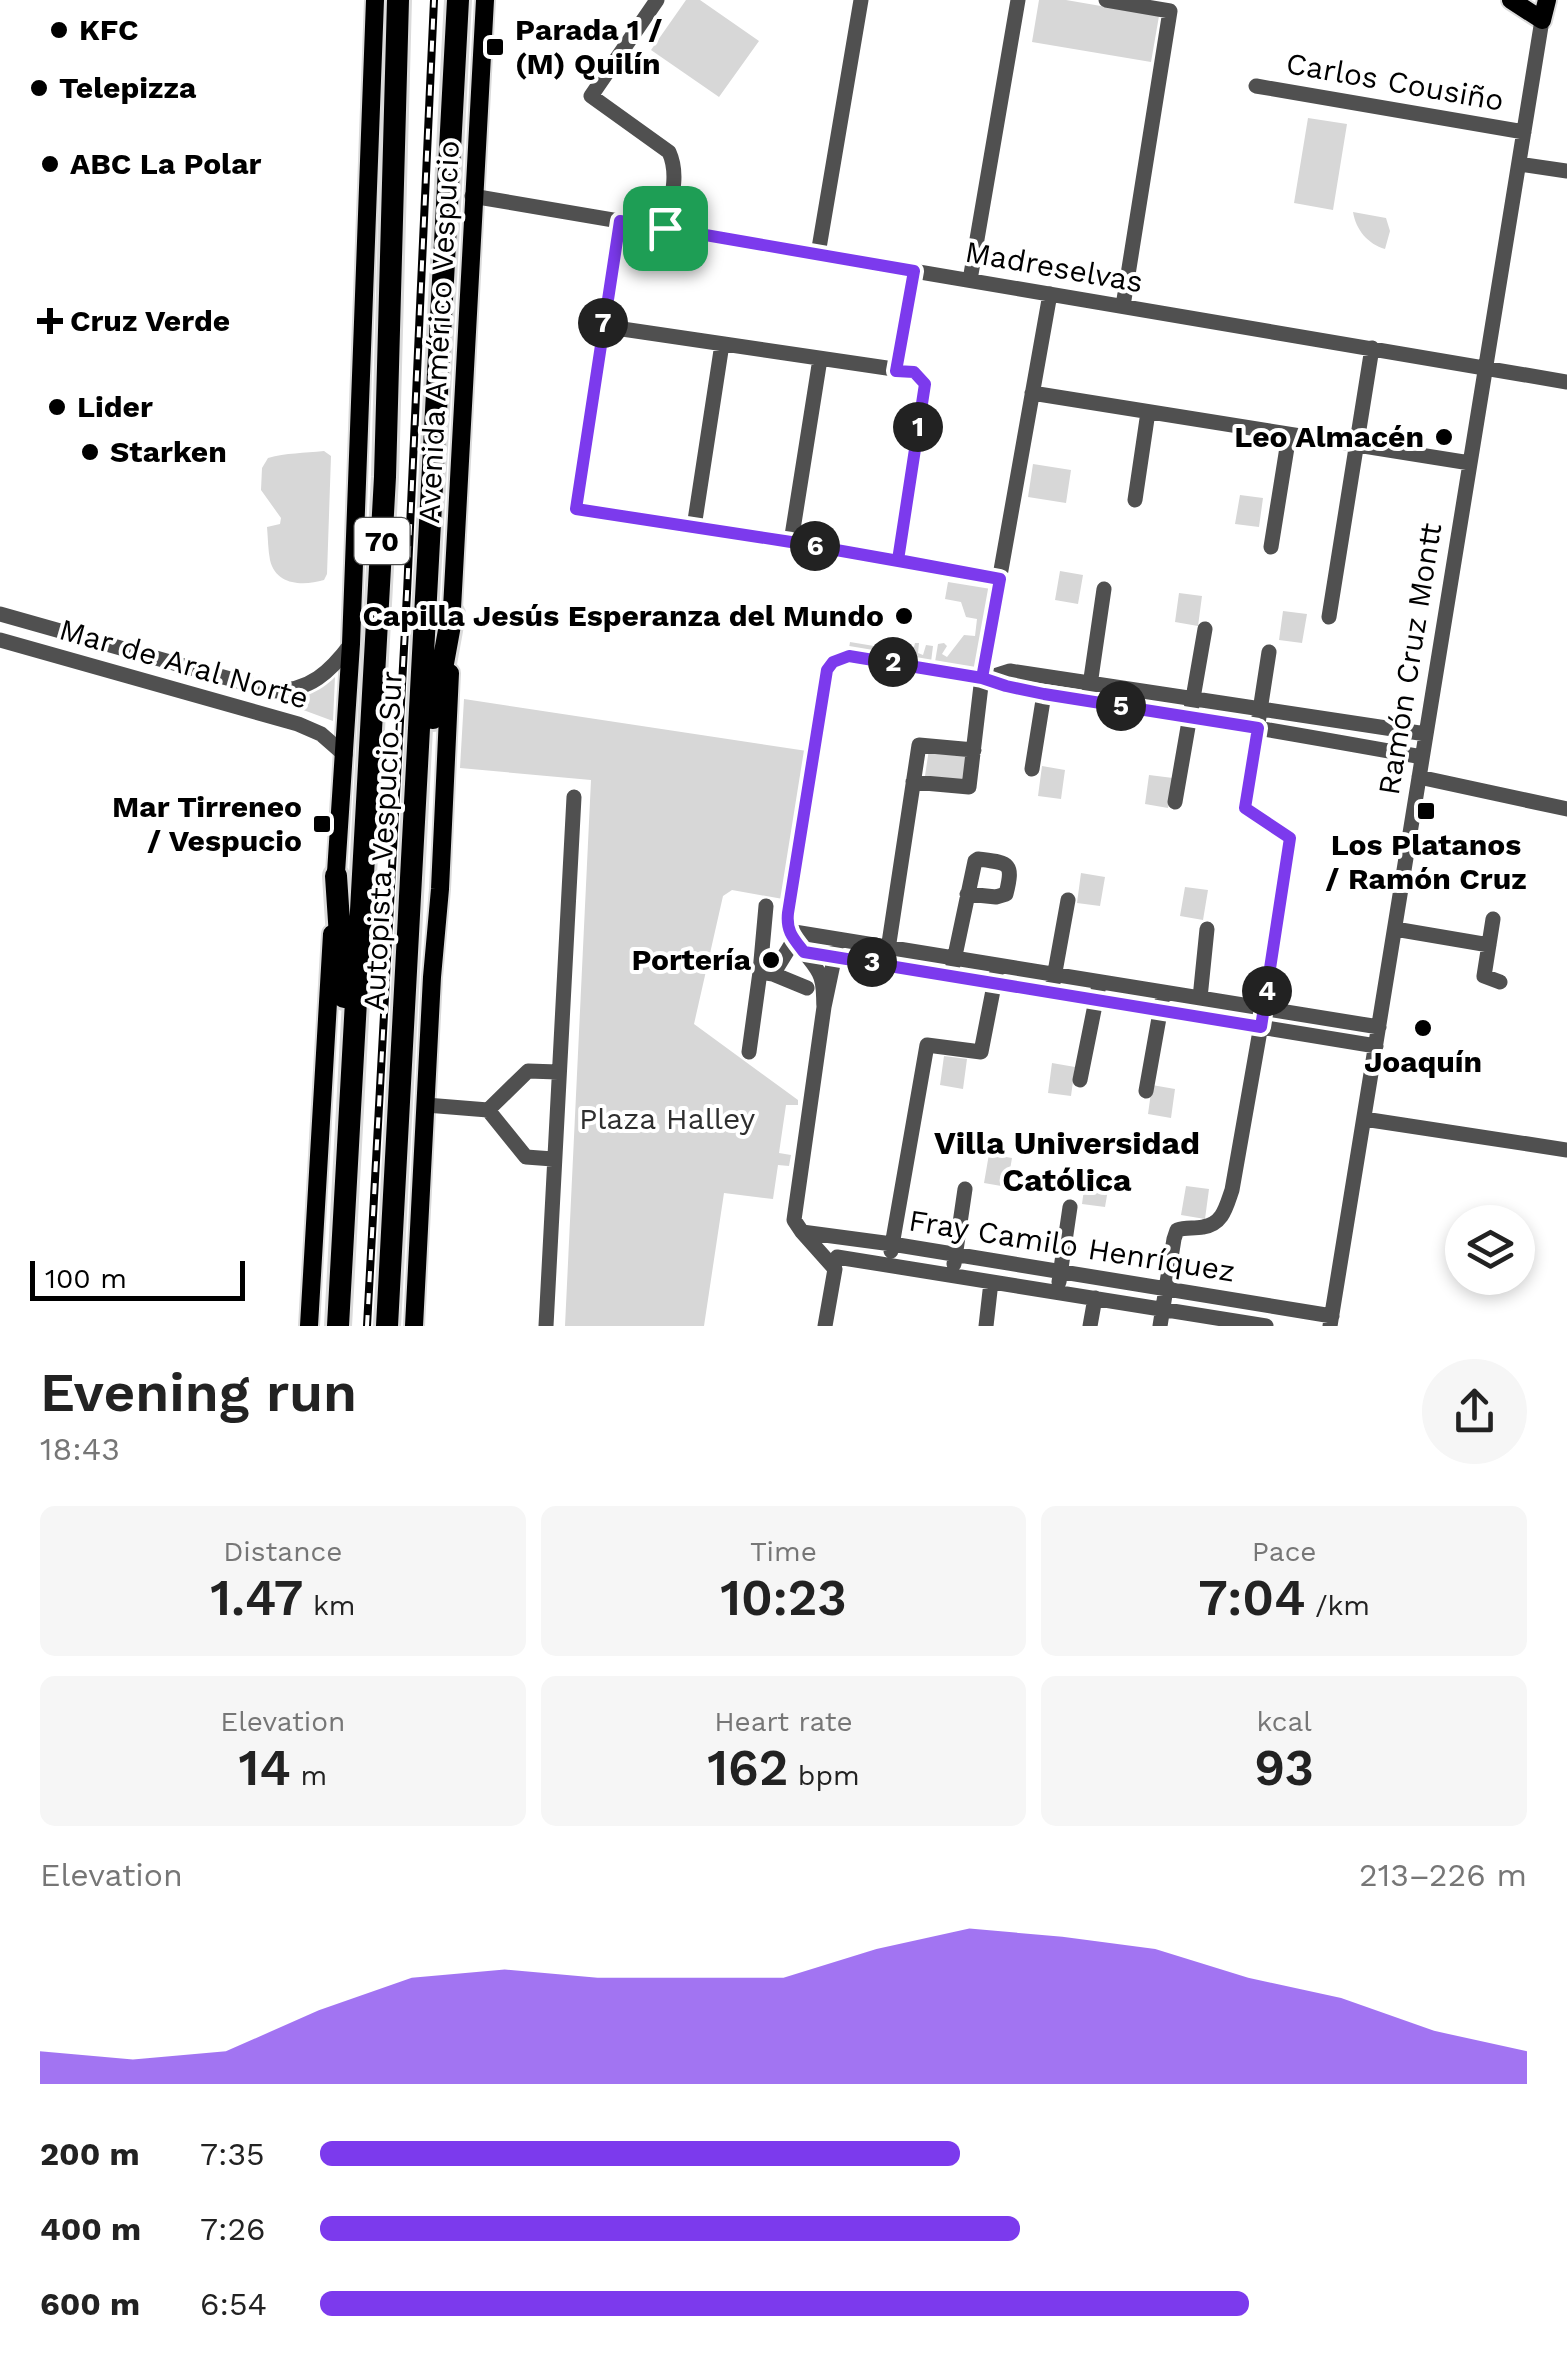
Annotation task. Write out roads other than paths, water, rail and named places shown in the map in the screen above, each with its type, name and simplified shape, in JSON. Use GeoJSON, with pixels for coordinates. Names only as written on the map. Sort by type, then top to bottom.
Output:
{"type":"FeatureCollection","features":[{"type":"Feature","properties":{"kind":"highway","name":"Autopista Vespucio Sur"},"geometry":{"type":"LineString","coordinates":[[338,1326],[388,428],[398,0]]}},
{"type":"Feature","properties":{"kind":"highway","name":"Autopista Vespucio Sur"},"geometry":{"type":"LineString","coordinates":[[388,1326],[458,0]]}},
{"type":"Feature","properties":{"kind":"highway"},"geometry":{"type":"LineString","coordinates":[[416,794],[452,614]]}},
{"type":"Feature","properties":{"kind":"highway"},"geometry":{"type":"LineString","coordinates":[[336,876],[352,1082]]}},
{"type":"Feature","properties":{"kind":"main road"},"geometry":{"type":"LineString","coordinates":[[309,1326],[351,644],[375,0]]}},
{"type":"Feature","properties":{"kind":"main road","name":"Avenida Américo Vespucio"},"geometry":{"type":"LineString","coordinates":[[414,1326],[485,0]]}},
{"type":"Feature","properties":{"kind":"main road"},"geometry":{"type":"LineString","coordinates":[[1510,0],[1542,20]]}},
{"type":"Feature","properties":{"kind":"main road","name":"Ramón Cruz Montt"},"geometry":{"type":"LineString","coordinates":[[1542,20],[1546,0]]}},
{"type":"Feature","properties":{"kind":"street"},"geometry":{"type":"LineString","coordinates":[[657,0],[591,96],[669,152],[675,164],[675,177],[665,228]]}},
{"type":"Feature","properties":{"kind":"street"},"geometry":{"type":"LineString","coordinates":[[818,254],[861,0]]}},
{"type":"Feature","properties":{"kind":"street"},"geometry":{"type":"LineString","coordinates":[[970,280],[1018,0]]}},
{"type":"Feature","properties":{"kind":"street"},"geometry":{"type":"LineString","coordinates":[[1106,0],[1170,11],[1123,306]]}},
{"type":"Feature","properties":{"kind":"street","name":"Ramón Cruz Montt"},"geometry":{"type":"LineString","coordinates":[[1331,1321],[1542,20]]}},
{"type":"Feature","properties":{"kind":"street","name":"Carlos Cousiño"},"geometry":{"type":"LineString","coordinates":[[1256,86],[1524,132]]}},
{"type":"Feature","properties":{"kind":"street"},"geometry":{"type":"LineString","coordinates":[[1519,164],[1567,172]]}},
{"type":"Feature","properties":{"kind":"street","name":"Madreselvas"},"geometry":{"type":"LineString","coordinates":[[472,196],[1567,382]]}},
{"type":"Feature","properties":{"kind":"street"},"geometry":{"type":"LineString","coordinates":[[620,221],[576,509],[1000,579]]}},
{"type":"Feature","properties":{"kind":"street"},"geometry":{"type":"LineString","coordinates":[[896,371],[914,271]]}},
{"type":"Feature","properties":{"kind":"street"},"geometry":{"type":"LineString","coordinates":[[913,782],[969,787],[1000,579],[1050,294]]}},
{"type":"Feature","properties":{"kind":"street"},"geometry":{"type":"LineString","coordinates":[[602,326],[914,372],[925,384],[898,560]]}},
{"type":"Feature","properties":{"kind":"street"},"geometry":{"type":"LineString","coordinates":[[694,527],[722,344]]}},
{"type":"Feature","properties":{"kind":"street"},"geometry":{"type":"LineString","coordinates":[[1330,617],[1372,348]]}},
{"type":"Feature","properties":{"kind":"street"},"geometry":{"type":"LineString","coordinates":[[791,542],[820,359]]}},
{"type":"Feature","properties":{"kind":"street"},"geometry":{"type":"LineString","coordinates":[[1032,393],[1470,463]]}},
{"type":"Feature","properties":{"kind":"street"},"geometry":{"type":"LineString","coordinates":[[1135,500],[1148,412]]}},
{"type":"Feature","properties":{"kind":"street"},"geometry":{"type":"LineString","coordinates":[[1271,548],[1289,435]]}},
{"type":"Feature","properties":{"kind":"street"},"geometry":{"type":"LineString","coordinates":[[1088,701],[1104,589]]}},
{"type":"Feature","properties":{"kind":"street","name":"Mar de Aral Norte"},"geometry":{"type":"LineString","coordinates":[[0,614],[274,691],[306,686],[326,674],[351,644]]}},
{"type":"Feature","properties":{"kind":"street"},"geometry":{"type":"LineString","coordinates":[[1175,802],[1205,629]]}},
{"type":"Feature","properties":{"kind":"street"},"geometry":{"type":"LineString","coordinates":[[68,659],[66,642],[74,635]]}},
{"type":"Feature","properties":{"kind":"street","name":"Mar de Aral Norte"},"geometry":{"type":"LineString","coordinates":[[0,640],[311,728],[345,756]]}},
{"type":"Feature","properties":{"kind":"street"},"geometry":{"type":"LineString","coordinates":[[1161,1318],[1178,1230],[1216,1224],[1224,1214],[1232,1190],[1261,1027],[1290,838],[1245,808],[1269,652]]}},
{"type":"Feature","properties":{"kind":"street"},"geometry":{"type":"LineString","coordinates":[[824,1007],[818,971],[795,941],[790,898],[827,670],[839,658],[857,656],[985,678],[1044,694],[1422,757]]}},
{"type":"Feature","properties":{"kind":"street"},"geometry":{"type":"LineString","coordinates":[[985,678],[1010,671],[1426,734]]}},
{"type":"Feature","properties":{"kind":"street"},"geometry":{"type":"LineString","coordinates":[[230,705],[240,693],[240,682]]}},
{"type":"Feature","properties":{"kind":"street"},"geometry":{"type":"LineString","coordinates":[[1032,769],[1044,694]]}},
{"type":"Feature","properties":{"kind":"street"},"geometry":{"type":"LineString","coordinates":[[885,964],[919,745],[974,750]]}},
{"type":"Feature","properties":{"kind":"street"},"geometry":{"type":"LineString","coordinates":[[1419,777],[1567,809]]}},
{"type":"Feature","properties":{"kind":"street"},"geometry":{"type":"LineString","coordinates":[[546,1326],[574,797]]}},
{"type":"Feature","properties":{"kind":"street"},"geometry":{"type":"LineString","coordinates":[[952,975],[967,894]]}},
{"type":"Feature","properties":{"kind":"street"},"geometry":{"type":"LineString","coordinates":[[1051,992],[1068,900]]}},
{"type":"Feature","properties":{"kind":"street"},"geometry":{"type":"LineString","coordinates":[[749,1052],[766,973],[766,906]]}},
{"type":"Feature","properties":{"kind":"street"},"geometry":{"type":"LineString","coordinates":[[1493,919],[1484,976],[1500,982]]}},
{"type":"Feature","properties":{"kind":"street"},"geometry":{"type":"LineString","coordinates":[[1200,998],[1207,929]]}},
{"type":"Feature","properties":{"kind":"street"},"geometry":{"type":"LineString","coordinates":[[1394,929],[1489,945]]}},
{"type":"Feature","properties":{"kind":"street"},"geometry":{"type":"LineString","coordinates":[[836,1263],[802,1232],[794,1220],[794,1207],[838,939]]}},
{"type":"Feature","properties":{"kind":"street"},"geometry":{"type":"LineString","coordinates":[[766,973],[795,941],[838,939],[1379,1026]]}},
{"type":"Feature","properties":{"kind":"street"},"geometry":{"type":"LineString","coordinates":[[795,941],[834,957],[1376,1046]]}},
{"type":"Feature","properties":{"kind":"street"},"geometry":{"type":"LineString","coordinates":[[888,1265],[927,1046],[981,1052],[998,964]]}},
{"type":"Feature","properties":{"kind":"street"},"geometry":{"type":"LineString","coordinates":[[766,973],[807,988]]}},
{"type":"Feature","properties":{"kind":"street"},"geometry":{"type":"LineString","coordinates":[[1080,1080],[1099,981]]}},
{"type":"Feature","properties":{"kind":"street"},"geometry":{"type":"LineString","coordinates":[[1146,1091],[1164,992]]}},
{"type":"Feature","properties":{"kind":"street"},"geometry":{"type":"LineString","coordinates":[[488,1110],[528,1071],[558,1072]]}},
{"type":"Feature","properties":{"kind":"street"},"geometry":{"type":"LineString","coordinates":[[426,1105],[488,1110],[526,1157],[554,1159]]}},
{"type":"Feature","properties":{"kind":"street"},"geometry":{"type":"LineString","coordinates":[[1364,1119],[1567,1150]]}},
{"type":"Feature","properties":{"kind":"street"},"geometry":{"type":"LineString","coordinates":[[953,1275],[965,1189]]}},
{"type":"Feature","properties":{"kind":"street"},"geometry":{"type":"LineString","coordinates":[[1058,1292],[1070,1207]]}},
{"type":"Feature","properties":{"kind":"street","name":"Fray Camilo Henríquez"},"geometry":{"type":"LineString","coordinates":[[802,1232],[1166,1289],[1331,1321]]}},
{"type":"Feature","properties":{"kind":"street"},"geometry":{"type":"LineString","coordinates":[[826,1326],[840,1236]]}},
{"type":"Feature","properties":{"kind":"street","name":"Fray Camilo Henríquez"},"geometry":{"type":"LineString","coordinates":[[836,1263],[888,1265],[1095,1298],[1161,1318],[1266,1326]]}},
{"type":"Feature","properties":{"kind":"street"},"geometry":{"type":"LineString","coordinates":[[986,1326],[991,1282]]}},
{"type":"Feature","properties":{"kind":"street"},"geometry":{"type":"LineString","coordinates":[[1090,1326],[1095,1298]]}},
{"type":"Feature","properties":{"kind":"railway"},"geometry":{"type":"LineString","coordinates":[[367,1326],[434,0]]}},
{"type":"Feature","properties":{"kind":"place","name":"KFC"},"geometry":{"type":"Point","coordinates":[59,30]}},
{"type":"Feature","properties":{"kind":"place","name":"Parada 1 / (M) Quilín"},"geometry":{"type":"Point","coordinates":[495,47]}},
{"type":"Feature","properties":{"kind":"place","name":"Telepizza"},"geometry":{"type":"Point","coordinates":[39,88]}},
{"type":"Feature","properties":{"kind":"place","name":"ABC La Polar"},"geometry":{"type":"Point","coordinates":[50,164]}},
{"type":"Feature","properties":{"kind":"place","name":"Cruz Verde"},"geometry":{"type":"Point","coordinates":[50,321]}},
{"type":"Feature","properties":{"kind":"place","name":"Lider"},"geometry":{"type":"Point","coordinates":[57,407]}},
{"type":"Feature","properties":{"kind":"place","name":"Leo Almacén"},"geometry":{"type":"Point","coordinates":[1444,437]}},
{"type":"Feature","properties":{"kind":"place","name":"Starken"},"geometry":{"type":"Point","coordinates":[90,452]}},
{"type":"Feature","properties":{"kind":"place","name":"Capilla Jesús Esperanza del Mundo"},"geometry":{"type":"Point","coordinates":[904,616]}},
{"type":"Feature","properties":{"kind":"place","name":"Los Platanos / Ramón Cruz"},"geometry":{"type":"Point","coordinates":[1426,811]}},
{"type":"Feature","properties":{"kind":"place","name":"Mar Tirreneo / Vespucio"},"geometry":{"type":"Point","coordinates":[322,824]}},
{"type":"Feature","properties":{"kind":"place","name":"Portería"},"geometry":{"type":"Point","coordinates":[771,960]}},
{"type":"Feature","properties":{"kind":"place","name":"Joaquín"},"geometry":{"type":"Point","coordinates":[1423,1028]}},
{"type":"Feature","properties":{"kind":"district","name":"Villa Universidad Católica"},"geometry":{"type":"Point","coordinates":[1067,1162]}},
{"type":"Feature","properties":{"kind":"park label","name":"Plaza Halley"},"geometry":{"type":"Point","coordinates":[667,1119]}}]}
